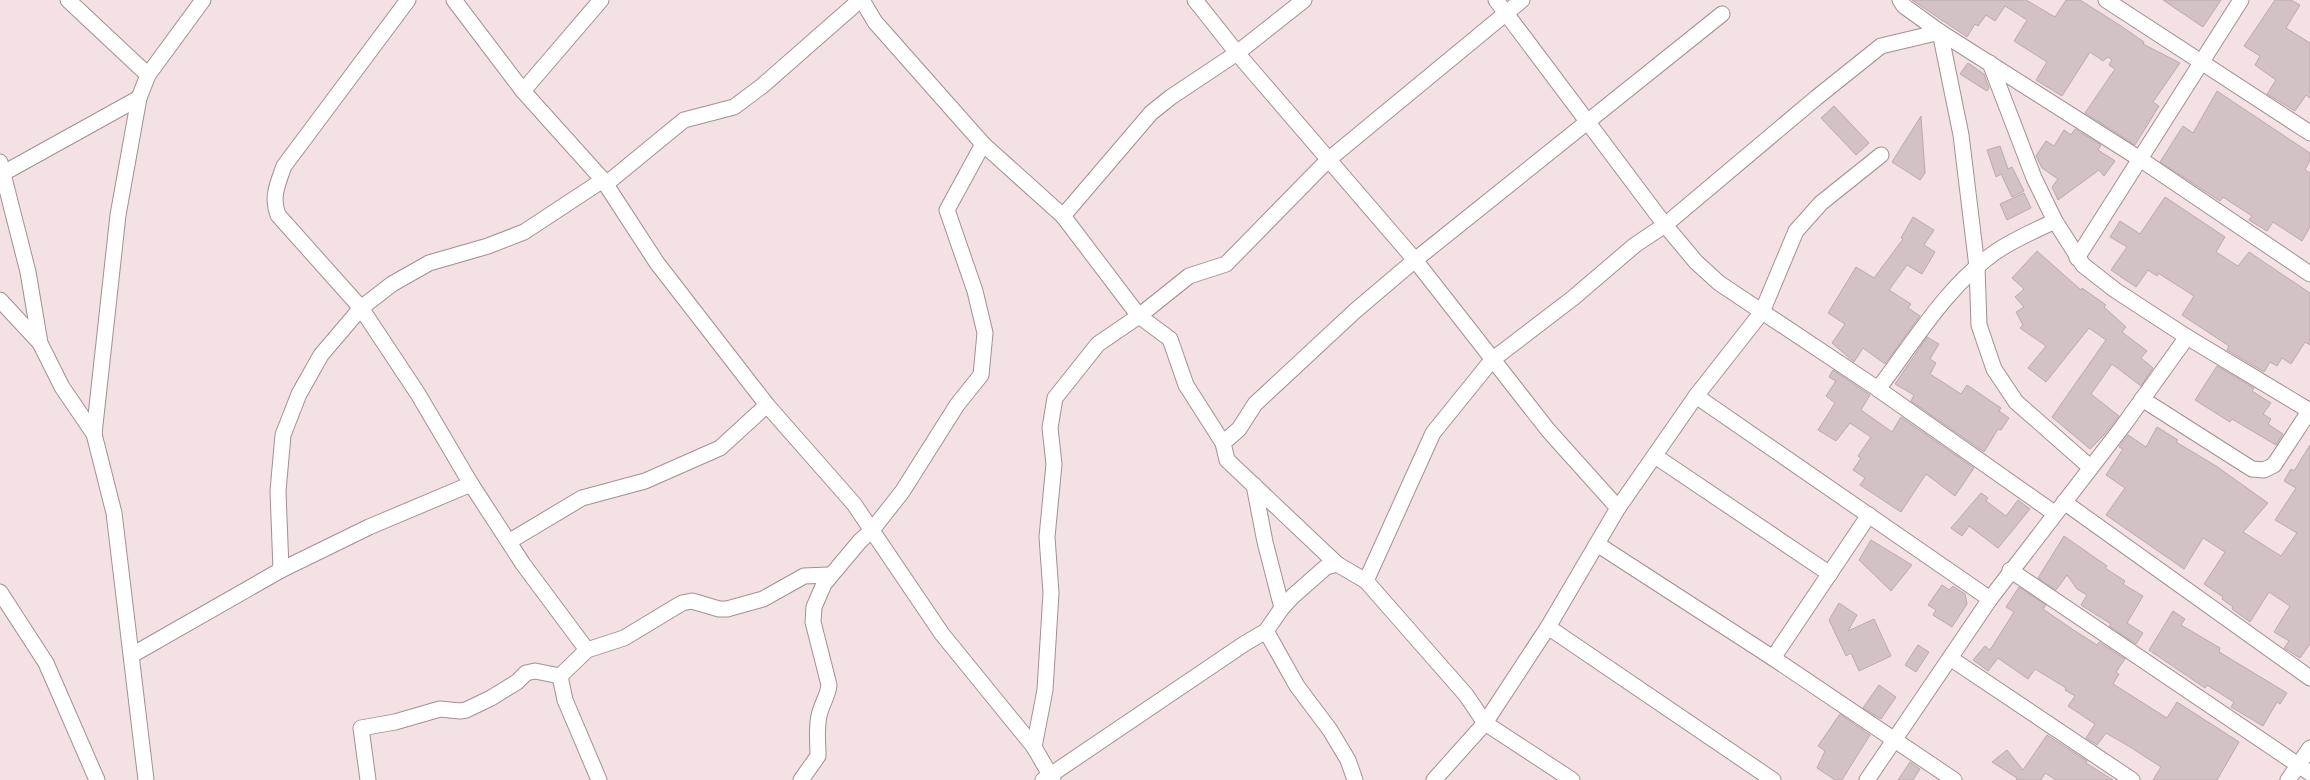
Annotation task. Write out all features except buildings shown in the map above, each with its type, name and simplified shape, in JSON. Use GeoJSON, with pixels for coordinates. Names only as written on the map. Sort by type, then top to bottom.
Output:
{"type":"FeatureCollection","features":[{"type":"Feature","properties":{"kind":"street"},"geometry":{"type":"LineString","coordinates":[[68,0],[148,75]]}},
{"type":"Feature","properties":{"kind":"street"},"geometry":{"type":"LineString","coordinates":[[94,434],[118,214],[139,98],[148,75],[203,0]]}},
{"type":"Feature","properties":{"kind":"street"},"geometry":{"type":"LineString","coordinates":[[408,0],[284,166],[274,193],[274,204],[278,215],[361,308],[418,394],[471,484],[510,541],[523,564],[587,650]]}},
{"type":"Feature","properties":{"kind":"street"},"geometry":{"type":"LineString","coordinates":[[454,0],[523,91],[605,182],[657,263],[767,405],[854,504],[942,634],[1034,747],[1049,779],[1236,649],[1266,631],[1282,608],[1326,567],[1337,564]]}},
{"type":"Feature","properties":{"kind":"street"},"geometry":{"type":"LineString","coordinates":[[523,91],[601,0]]}},
{"type":"Feature","properties":{"kind":"street"},"geometry":{"type":"LineString","coordinates":[[281,570],[278,491],[282,435],[299,394],[321,355],[361,308],[392,284],[428,263],[488,246],[524,232],[605,182],[684,120],[734,107],[762,86],[861,0],[875,22],[983,144],[1064,216],[1139,316],[1170,339],[1186,385],[1223,443],[1227,460],[1337,564],[1366,580],[1466,695],[1485,723],[1572,780]]}},
{"type":"Feature","properties":{"kind":"street"},"geometry":{"type":"LineString","coordinates":[[1195,0],[1237,53],[1415,260],[1548,430],[1618,508]]}},
{"type":"Feature","properties":{"kind":"street"},"geometry":{"type":"LineString","coordinates":[[1064,216],[1151,113],[1178,92],[1237,53],[1304,0]]}},
{"type":"Feature","properties":{"kind":"street"},"geometry":{"type":"LineString","coordinates":[[1496,0],[1665,225],[1696,262],[1719,283],[2059,507],[2310,676]]}},
{"type":"Feature","properties":{"kind":"street"},"geometry":{"type":"LineString","coordinates":[[1034,747],[1045,690],[1051,593],[1047,537],[1054,464],[1050,428],[1055,398],[1098,344],[1139,316],[1189,276],[1226,264],[1328,160],[1522,0]]}},
{"type":"Feature","properties":{"kind":"street"},"geometry":{"type":"LineString","coordinates":[[1900,0],[1904,6],[1940,32],[2140,159],[2310,274]]}},
{"type":"Feature","properties":{"kind":"street"},"geometry":{"type":"LineString","coordinates":[[2106,0],[2310,133]]}},
{"type":"Feature","properties":{"kind":"street"},"geometry":{"type":"LineString","coordinates":[[2077,258],[2241,0]]}},
{"type":"Feature","properties":{"kind":"street"},"geometry":{"type":"LineString","coordinates":[[1223,443],[1239,429],[1255,404],[1355,311],[1415,260],[1722,14]]}},
{"type":"Feature","properties":{"kind":"street"},"geometry":{"type":"LineString","coordinates":[[1366,580],[1434,433],[1492,360],[1574,298],[1641,241],[1665,225],[1881,46],[1940,32]]}},
{"type":"Feature","properties":{"kind":"street"},"geometry":{"type":"LineString","coordinates":[[1940,32],[1961,134],[1977,267],[1979,326],[1994,369],[2016,402],[2090,467]]}},
{"type":"Feature","properties":{"kind":"street"},"geometry":{"type":"LineString","coordinates":[[1990,62],[2034,178],[2055,221],[2077,258],[2115,290],[2187,337],[2310,410],[2274,465],[2264,470],[2252,468],[2238,460],[2142,399]]}},
{"type":"Feature","properties":{"kind":"street"},"geometry":{"type":"LineString","coordinates":[[40,343],[28,272],[1,170],[139,98]]}},
{"type":"Feature","properties":{"kind":"street"},"geometry":{"type":"LineString","coordinates":[[801,780],[818,756],[816,743],[819,714],[829,692],[830,685],[814,622],[818,596],[829,575],[872,530],[926,457],[958,405],[981,376],[984,333],[975,291],[947,210],[983,144]]}},
{"type":"Feature","properties":{"kind":"street"},"geometry":{"type":"LineString","coordinates":[[1434,780],[1485,723],[1548,627],[1618,508],[1696,396],[1762,312],[1796,230],[1821,203],[1881,154]]}},
{"type":"Feature","properties":{"kind":"street"},"geometry":{"type":"LineString","coordinates":[[1878,389],[1952,292],[1977,267],[1998,251],[2055,221]]}},
{"type":"Feature","properties":{"kind":"street"},"geometry":{"type":"LineString","coordinates":[[0,300],[40,343],[62,387],[94,434],[114,513],[146,780]]}},
{"type":"Feature","properties":{"kind":"street"},"geometry":{"type":"LineString","coordinates":[[1867,780],[2010,570],[2142,399],[2187,337]]}},
{"type":"Feature","properties":{"kind":"street"},"geometry":{"type":"LineString","coordinates":[[1696,396],[1990,599]]}},
{"type":"Feature","properties":{"kind":"street"},"geometry":{"type":"LineString","coordinates":[[510,541],[582,498],[645,481],[720,448],[767,405]]}},
{"type":"Feature","properties":{"kind":"street"},"geometry":{"type":"LineString","coordinates":[[1655,456],[1830,574]]}},
{"type":"Feature","properties":{"kind":"street"},"geometry":{"type":"LineString","coordinates":[[132,655],[281,570],[369,527],[471,484]]}},
{"type":"Feature","properties":{"kind":"street"},"geometry":{"type":"LineString","coordinates":[[1254,485],[1265,542],[1282,608]]}},
{"type":"Feature","properties":{"kind":"street"},"geometry":{"type":"LineString","coordinates":[[1773,658],[1868,515]]}},
{"type":"Feature","properties":{"kind":"street"},"geometry":{"type":"LineString","coordinates":[[1597,544],[1773,658],[1954,780]]}},
{"type":"Feature","properties":{"kind":"street"},"geometry":{"type":"LineString","coordinates":[[2010,570],[2304,769]]}},
{"type":"Feature","properties":{"kind":"street"},"geometry":{"type":"LineString","coordinates":[[560,676],[587,650],[624,638],[682,603],[692,600],[727,610],[757,601],[804,576],[829,575]]}},
{"type":"Feature","properties":{"kind":"street"},"geometry":{"type":"LineString","coordinates":[[0,592],[46,663],[97,780]]}},
{"type":"Feature","properties":{"kind":"street"},"geometry":{"type":"LineString","coordinates":[[1548,627],[1773,780]]}},
{"type":"Feature","properties":{"kind":"street"},"geometry":{"type":"LineString","coordinates":[[1266,631],[1296,686],[1330,730],[1348,760],[1355,780]]}},
{"type":"Feature","properties":{"kind":"street"},"geometry":{"type":"LineString","coordinates":[[1950,658],[2132,780]]}},
{"type":"Feature","properties":{"kind":"street"},"geometry":{"type":"LineString","coordinates":[[368,780],[361,728],[395,722],[440,709],[466,710],[491,698],[526,673],[535,671],[560,676]]}},
{"type":"Feature","properties":{"kind":"street"},"geometry":{"type":"LineString","coordinates":[[560,676],[565,700],[599,780]]}},
{"type":"Feature","properties":{"kind":"street"},"geometry":{"type":"LineString","coordinates":[[2288,780],[2304,769],[2310,748]]}}]}
